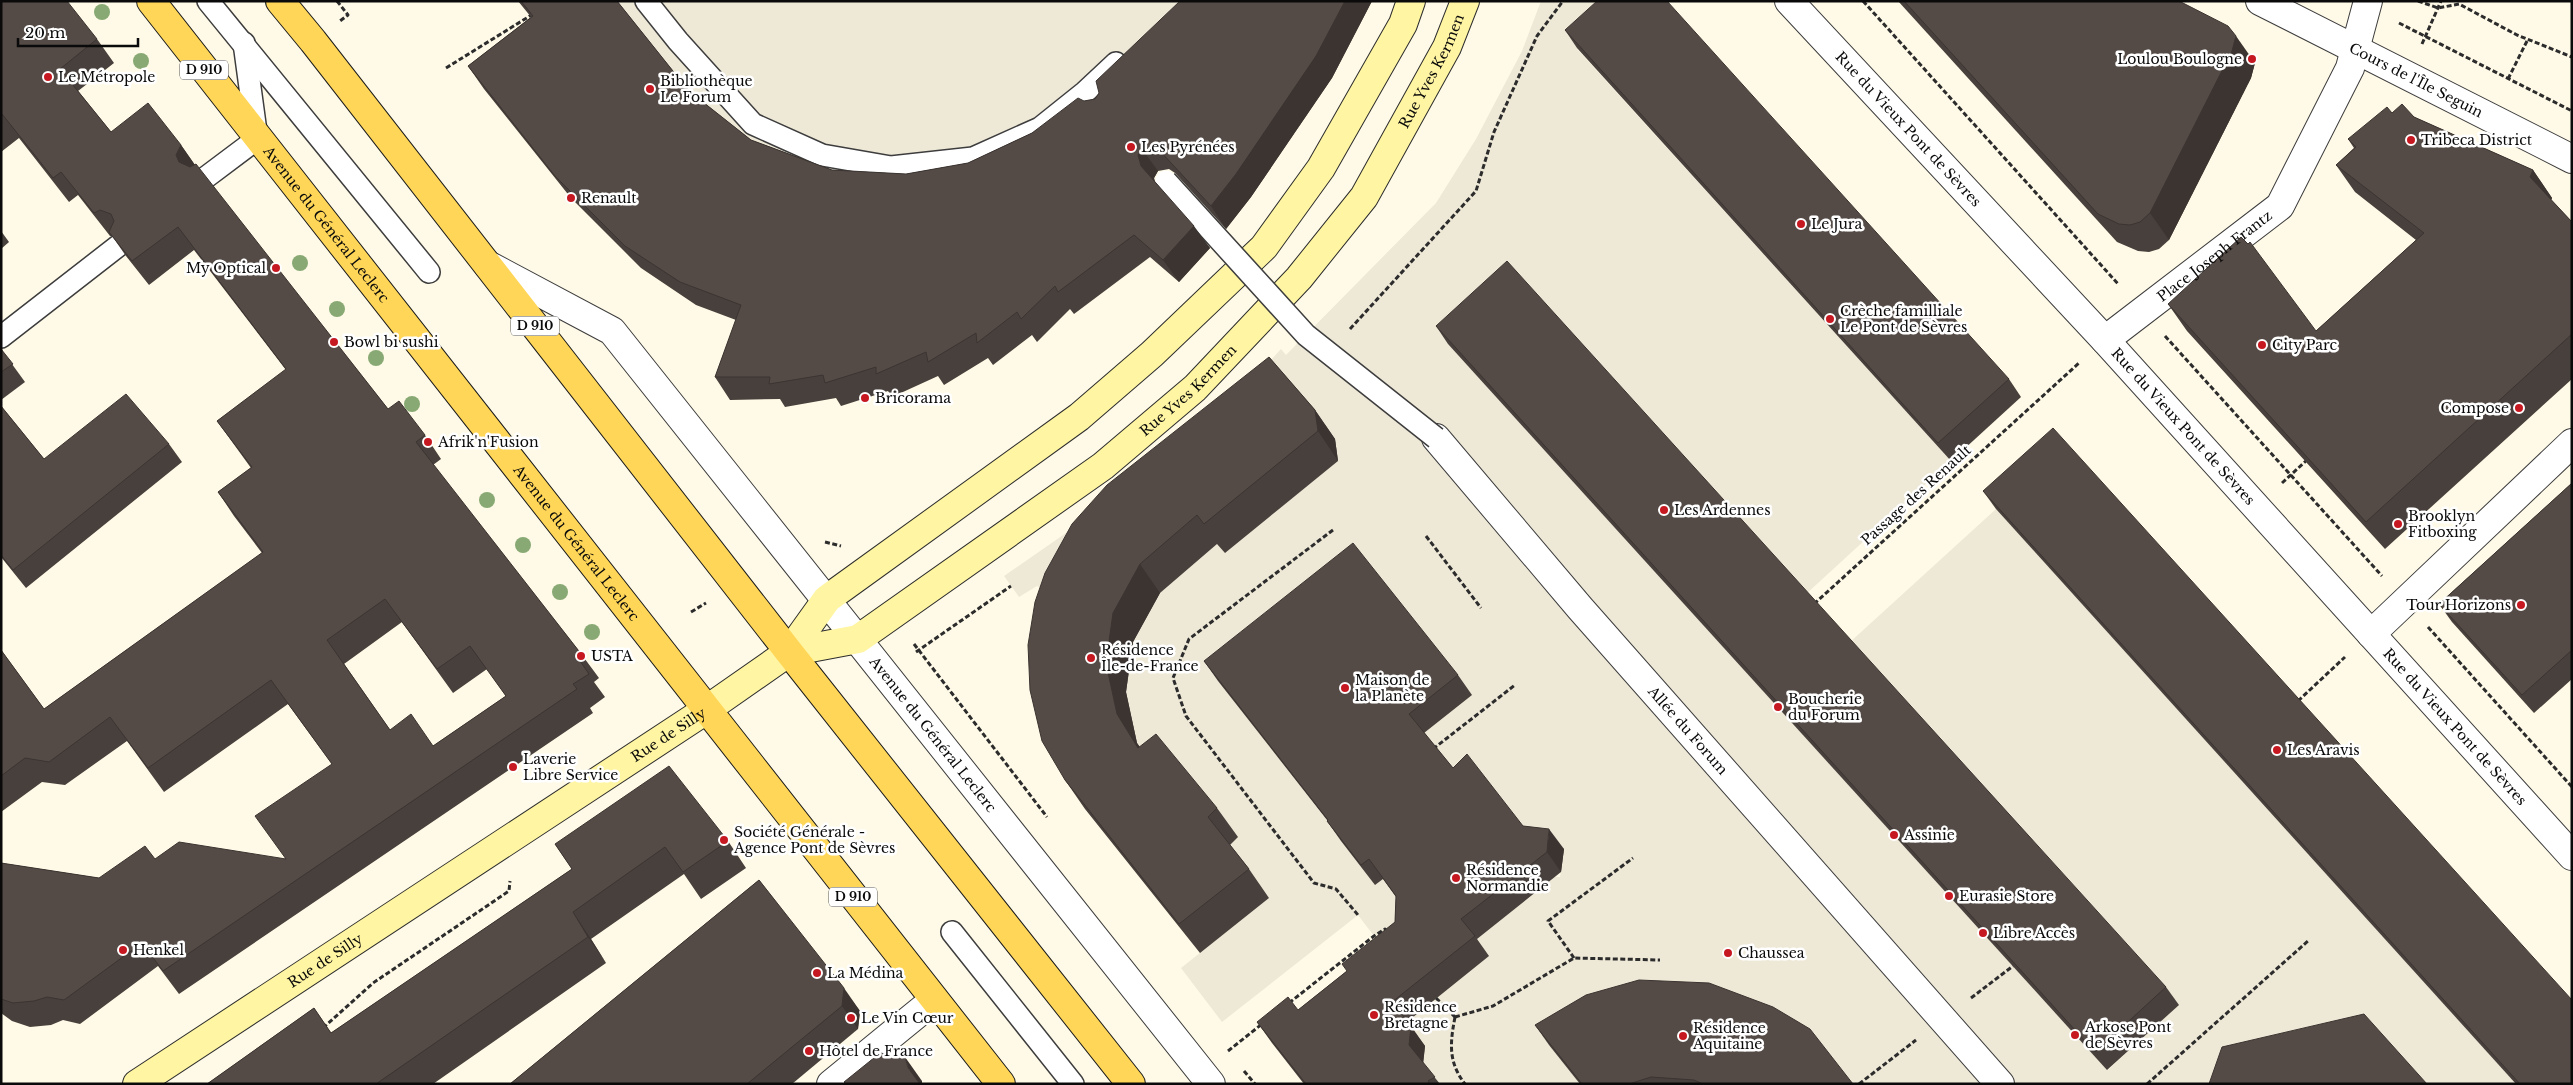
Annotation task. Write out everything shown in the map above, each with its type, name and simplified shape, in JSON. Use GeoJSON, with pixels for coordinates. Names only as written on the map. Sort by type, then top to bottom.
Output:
{"type":"FeatureCollection","features":[{"type":"Feature","properties":{"kind":"main road","name":"Avenue du Général Leclerc"},"geometry":{"type":"LineString","coordinates":[[151,1],[1001,1084]]}},
{"type":"Feature","properties":{"kind":"main road","name":"Avenue du Général Leclerc"},"geometry":{"type":"LineString","coordinates":[[280,1],[314,41],[789,652],[1131,1084]]}},
{"type":"Feature","properties":{"kind":"street","name":"Rue Yves Kermen"},"geometry":{"type":"LineString","coordinates":[[748,680],[789,652],[827,599],[1079,417],[1152,354],[1264,247],[1322,168],[1403,24],[1411,1]]}},
{"type":"Feature","properties":{"kind":"street","name":"Rue Yves Kermen"},"geometry":{"type":"LineString","coordinates":[[789,652],[858,639],[1103,466],[1195,388],[1299,278],[1364,197],[1447,47],[1466,1]]}},
{"type":"Feature","properties":{"kind":"street","name":"Rue du Vieux Pont de Sèvres"},"geometry":{"type":"LineString","coordinates":[[1789,1],[2105,340],[2572,856]]}},
{"type":"Feature","properties":{"kind":"street","name":"Cours de l'Île Seguin"},"geometry":{"type":"LineString","coordinates":[[2260,1],[2572,159]]}},
{"type":"Feature","properties":{"kind":"street","name":"Place Joseph Frantz"},"geometry":{"type":"LineString","coordinates":[[2105,340],[2141,310],[2280,206],[2350,68],[2367,4]]}},
{"type":"Feature","properties":{"kind":"street","name":"Avenue du Général Leclerc"},"geometry":{"type":"LineString","coordinates":[[488,265],[612,331],[1206,1078]]}},
{"type":"Feature","properties":{"kind":"street","name":"Allée du Forum"},"geometry":{"type":"LineString","coordinates":[[1436,438],[1587,616],[2000,1084]]}},
{"type":"Feature","properties":{"kind":"street"},"geometry":{"type":"LineString","coordinates":[[2371,634],[2572,443]]}},
{"type":"Feature","properties":{"kind":"street","name":"Rue de Silly"},"geometry":{"type":"LineString","coordinates":[[137,1084],[706,710],[748,680]]}},
{"type":"Feature","properties":{"kind":"street"},"geometry":{"type":"LineString","coordinates":[[831,1084],[934,1000]]}},
{"type":"Feature","properties":{"kind":"lane"},"geometry":{"type":"LineString","coordinates":[[208,1],[429,272]]}},
{"type":"Feature","properties":{"kind":"lane"},"geometry":{"type":"LineString","coordinates":[[646,1],[678,41],[753,124],[822,155],[891,167],[973,158],[1040,128],[1091,99],[1133,47]]}},
{"type":"Feature","properties":{"kind":"lane"},"geometry":{"type":"LineString","coordinates":[[205,178],[257,138],[244,43]]}},
{"type":"Feature","properties":{"kind":"lane"},"geometry":{"type":"LineString","coordinates":[[1166,181],[1306,335],[1330,352],[1436,438]]}},
{"type":"Feature","properties":{"kind":"lane"},"geometry":{"type":"LineString","coordinates":[[1,336],[118,246]]}},
{"type":"Feature","properties":{"kind":"lane"},"geometry":{"type":"LineString","coordinates":[[952,932],[1073,1084]]}},
{"type":"Feature","properties":{"kind":"path"},"geometry":{"type":"LineString","coordinates":[[337,1],[348,16]]}},
{"type":"Feature","properties":{"kind":"path"},"geometry":{"type":"LineString","coordinates":[[1330,352],[1476,191],[1494,132],[1537,36],[1563,1]]}},
{"type":"Feature","properties":{"kind":"path"},"geometry":{"type":"LineString","coordinates":[[1863,1],[2572,787]]}},
{"type":"Feature","properties":{"kind":"path"},"geometry":{"type":"LineString","coordinates":[[2418,1],[2438,8],[2459,4],[2528,39],[2572,57]]}},
{"type":"Feature","properties":{"kind":"path"},"geometry":{"type":"LineString","coordinates":[[2423,42],[2441,1]]}},
{"type":"Feature","properties":{"kind":"path"},"geometry":{"type":"LineString","coordinates":[[2367,4],[2425,37],[2572,111]]}},
{"type":"Feature","properties":{"kind":"path"},"geometry":{"type":"LineString","coordinates":[[446,68],[537,11]]}},
{"type":"Feature","properties":{"kind":"path"},"geometry":{"type":"LineString","coordinates":[[2508,79],[2528,39]]}},
{"type":"Feature","properties":{"kind":"path","name":"Passage des Renault"},"geometry":{"type":"LineString","coordinates":[[1808,609],[2105,340]]}},
{"type":"Feature","properties":{"kind":"path"},"geometry":{"type":"LineString","coordinates":[[2255,506],[2312,455]]}},
{"type":"Feature","properties":{"kind":"path"},"geometry":{"type":"LineString","coordinates":[[1333,530],[1189,639],[1173,678],[1186,716],[1314,883],[1336,889],[1358,915]]}},
{"type":"Feature","properties":{"kind":"path"},"geometry":{"type":"LineString","coordinates":[[1426,536],[1481,608]]}},
{"type":"Feature","properties":{"kind":"path"},"geometry":{"type":"LineString","coordinates":[[885,673],[1011,586]]}},
{"type":"Feature","properties":{"kind":"path"},"geometry":{"type":"LineString","coordinates":[[691,612],[707,602]]}},
{"type":"Feature","properties":{"kind":"path"},"geometry":{"type":"LineString","coordinates":[[2298,701],[2350,653]]}},
{"type":"Feature","properties":{"kind":"path"},"geometry":{"type":"LineString","coordinates":[[1425,756],[1515,685]]}},
{"type":"Feature","properties":{"kind":"path"},"geometry":{"type":"LineString","coordinates":[[318,1032],[373,983],[509,891],[513,836]]}},
{"type":"Feature","properties":{"kind":"path"},"geometry":{"type":"LineString","coordinates":[[1574,958],[1548,920],[1633,858]]}},
{"type":"Feature","properties":{"kind":"path"},"geometry":{"type":"LineString","coordinates":[[1284,1007],[1374,936],[1385,929],[1390,936]]}},
{"type":"Feature","properties":{"kind":"path"},"geometry":{"type":"LineString","coordinates":[[2147,1084],[2308,941]]}},
{"type":"Feature","properties":{"kind":"path"},"geometry":{"type":"LineString","coordinates":[[1454,1017],[1493,1006],[1574,958],[1660,960]]}},
{"type":"Feature","properties":{"kind":"path"},"geometry":{"type":"LineString","coordinates":[[1436,998],[1454,1017]]}},
{"type":"Feature","properties":{"kind":"path"},"geometry":{"type":"LineString","coordinates":[[1454,1017],[1449,1048],[1459,1076],[1465,1084]]}},
{"type":"Feature","properties":{"kind":"path"},"geometry":{"type":"LineString","coordinates":[[1206,1078],[1263,1023]]}},
{"type":"Feature","properties":{"kind":"shaded area"},"geometry":{"type":"Polygon","coordinates":[[[616,1],[1219,1],[1103,112],[922,196],[767,163],[705,113],[616,1]]]}},
{"type":"Feature","properties":{"kind":"shaded area"},"geometry":{"type":"Polygon","coordinates":[[[1541,1],[1630,1],[1577,49],[1951,461],[1734,658],[1755,682],[2108,1070],[2178,1005],[1849,643],[1996,509],[2516,1084],[1852,1084],[1550,1045],[1580,1084],[1438,1084],[1423,1065],[1425,1046],[1406,1022],[1476,939],[1543,887],[1544,876],[1560,877],[1564,849],[1537,847],[1482,775],[1375,885],[1383,879],[1402,883],[1390,957],[1358,915],[1222,1022],[1181,968],[1269,898],[1158,777],[1137,743],[1126,692],[1133,642],[1160,593],[1217,544],[1225,552],[1338,461],[1066,602],[1037,586],[1019,597],[1004,576],[1125,492],[1244,389],[1281,349],[1286,355],[1436,203],[1476,139],[1522,51],[1541,1]]]}},
{"type":"Feature","properties":{"kind":"building"},"geometry":{"type":"Polygon","coordinates":[[[1,1],[67,1],[97,39],[60,69],[111,132],[148,103],[181,145],[176,155],[179,162],[190,167],[196,164],[388,409],[399,401],[425,435],[416,442],[582,655],[578,658],[589,674],[573,684],[577,689],[163,971],[142,943],[64,1000],[47,997],[34,1001],[13,1003],[1,999],[1,863],[99,878],[145,846],[155,859],[179,842],[286,859],[255,816],[332,764],[271,680],[148,768],[110,717],[49,762],[25,758],[1,776],[1,650],[44,709],[263,552],[218,492],[252,467],[217,421],[286,369],[178,227],[132,261],[109,232],[114,221],[111,214],[100,210],[94,213],[61,172],[53,178],[1,115],[1,1]],[[385,599],[327,640],[390,730],[411,714],[433,746],[506,696],[470,646],[437,669],[385,599]]]}},
{"type":"Feature","properties":{"kind":"building"},"geometry":{"type":"Polygon","coordinates":[[[521,1],[617,1],[689,91],[751,140],[832,170],[906,174],[968,163],[1032,133],[1078,98],[1084,101],[1095,99],[1099,93],[1096,81],[1180,1],[1345,1],[1316,56],[1236,174],[1211,206],[1159,150],[1154,146],[1142,149],[1138,155],[1141,166],[1194,226],[1163,260],[1134,235],[1058,292],[1055,286],[1021,319],[1017,312],[977,343],[976,333],[928,362],[926,352],[876,374],[876,367],[825,383],[823,375],[769,384],[770,377],[715,377],[741,305],[680,282],[625,246],[555,176],[468,66],[533,16],[521,1]]]}},
{"type":"Feature","properties":{"kind":"building","name":"Le Jura"},"geometry":{"type":"Polygon","coordinates":[[[1597,1],[1667,1],[2009,379],[1938,443],[1565,30],[1597,1]]]}},
{"type":"Feature","properties":{"kind":"building"},"geometry":{"type":"Polygon","coordinates":[[[1904,1],[2179,1],[2228,26],[2236,36],[2232,51],[2150,213],[2140,222],[2130,225],[2119,224],[2098,214],[1904,1]]]}},
{"type":"Feature","properties":{"kind":"building","name":"City Parc"},"geometry":{"type":"Polygon","coordinates":[[[2402,104],[2414,117],[2533,170],[2530,177],[2572,222],[2572,334],[2366,522],[2168,304],[2241,237],[2248,244],[2250,242],[2316,331],[2424,233],[2336,165],[2356,147],[2348,139],[2387,107],[2392,113],[2402,104]]]}},
{"type":"Feature","properties":{"kind":"building"},"geometry":{"type":"Polygon","coordinates":[[[1507,261],[2166,987],[2095,1052],[1436,326],[1507,261]]]}},
{"type":"Feature","properties":{"kind":"building"},"geometry":{"type":"Polygon","coordinates":[[[1,349],[13,364],[1,372],[1,349]]]}},
{"type":"Feature","properties":{"kind":"building","name":"Résidence Île-de-France"},"geometry":{"type":"Polygon","coordinates":[[[1269,357],[1315,410],[1318,431],[1204,524],[1197,515],[1140,564],[1113,613],[1106,663],[1117,714],[1138,748],[1156,734],[1217,808],[1208,817],[1249,869],[1179,924],[1065,780],[1042,741],[1030,690],[1028,645],[1035,602],[1045,573],[1072,524],[1107,485],[1269,357]]]}},
{"type":"Feature","properties":{"kind":"building"},"geometry":{"type":"Polygon","coordinates":[[[126,394],[169,444],[13,570],[1,555],[1,406],[44,459],[126,394]]]}},
{"type":"Feature","properties":{"kind":"building","name":"Les Aravis"},"geometry":{"type":"Polygon","coordinates":[[[2053,428],[2572,1000],[2572,1084],[2520,1084],[1983,491],[2053,428]]]}},
{"type":"Feature","properties":{"kind":"building","name":"Tour Horizons"},"geometry":{"type":"Polygon","coordinates":[[[2572,483],[2572,650],[2522,695],[2439,604],[2572,483]]]}},
{"type":"Feature","properties":{"kind":"building"},"geometry":{"type":"Polygon","coordinates":[[[1353,543],[1458,675],[1409,714],[1453,768],[1467,754],[1523,826],[1549,829],[1547,852],[1461,919],[1475,936],[1392,1002],[1411,1026],[1409,1045],[1435,1077],[1428,1081],[1430,1084],[1306,1084],[1257,1022],[1288,997],[1298,1010],[1347,971],[1342,964],[1395,922],[1396,896],[1369,859],[1361,865],[1204,661],[1353,543]]]}},
{"type":"Feature","properties":{"kind":"building"},"geometry":{"type":"Polygon","coordinates":[[[669,766],[728,841],[683,872],[665,847],[573,912],[588,937],[376,1084],[207,1084],[314,1008],[331,1033],[572,869],[555,844],[669,766]]]}},
{"type":"Feature","properties":{"kind":"building"},"geometry":{"type":"Polygon","coordinates":[[[759,880],[844,988],[842,1006],[747,1084],[510,1084],[759,880]]]}},
{"type":"Feature","properties":{"kind":"building","name":"Résidence Aquitaine"},"geometry":{"type":"Polygon","coordinates":[[[1639,980],[1709,983],[1773,1007],[1810,1029],[1853,1084],[1703,1084],[1694,1080],[1651,1077],[1629,1084],[1582,1084],[1535,1025],[1586,995],[1639,980]]]}},
{"type":"Feature","properties":{"kind":"building"},"geometry":{"type":"Polygon","coordinates":[[[2364,1014],[2427,1084],[2209,1084],[2222,1047],[2364,1014]]]}},
{"type":"Feature","properties":{"kind":"building"},"geometry":{"type":"Polygon","coordinates":[[[880,1053],[905,1057],[908,1068],[920,1084],[846,1084],[844,1082],[880,1053]]]}},
{"type":"Feature","properties":{"kind":"place","name":"Loulou Boulogne"},"geometry":{"type":"Point","coordinates":[2252,59]}},
{"type":"Feature","properties":{"kind":"place","name":"Le Métropole"},"geometry":{"type":"Point","coordinates":[48,77]}},
{"type":"Feature","properties":{"kind":"place","name":"Bibliothèque Le Forum"},"geometry":{"type":"Point","coordinates":[650,89]}},
{"type":"Feature","properties":{"kind":"place","name":"Tribeca District"},"geometry":{"type":"Point","coordinates":[2411,140]}},
{"type":"Feature","properties":{"kind":"place","name":"Les Pyrénées"},"geometry":{"type":"Point","coordinates":[1131,147]}},
{"type":"Feature","properties":{"kind":"place","name":"Renault"},"geometry":{"type":"Point","coordinates":[571,198]}},
{"type":"Feature","properties":{"kind":"place","name":"Le Jura"},"geometry":{"type":"Point","coordinates":[1801,224]}},
{"type":"Feature","properties":{"kind":"place","name":"My Optical"},"geometry":{"type":"Point","coordinates":[276,268]}},
{"type":"Feature","properties":{"kind":"place","name":"Crèche familliale Le Pont de Sèvres"},"geometry":{"type":"Point","coordinates":[1830,319]}},
{"type":"Feature","properties":{"kind":"place","name":"Bowl bi sushi"},"geometry":{"type":"Point","coordinates":[334,342]}},
{"type":"Feature","properties":{"kind":"place","name":"City Parc"},"geometry":{"type":"Point","coordinates":[2262,345]}},
{"type":"Feature","properties":{"kind":"place","name":"Bricorama"},"geometry":{"type":"Point","coordinates":[865,398]}},
{"type":"Feature","properties":{"kind":"place","name":"Compose"},"geometry":{"type":"Point","coordinates":[2519,408]}},
{"type":"Feature","properties":{"kind":"place","name":"Afrik'n'Fusion"},"geometry":{"type":"Point","coordinates":[428,442]}},
{"type":"Feature","properties":{"kind":"place","name":"Les Ardennes"},"geometry":{"type":"Point","coordinates":[1664,510]}},
{"type":"Feature","properties":{"kind":"place","name":"Brooklyn Fitboxing"},"geometry":{"type":"Point","coordinates":[2398,524]}},
{"type":"Feature","properties":{"kind":"place","name":"Tour Horizons"},"geometry":{"type":"Point","coordinates":[2521,605]}},
{"type":"Feature","properties":{"kind":"place","name":"USTA"},"geometry":{"type":"Point","coordinates":[581,656]}},
{"type":"Feature","properties":{"kind":"place","name":"Résidence Île-de-France"},"geometry":{"type":"Point","coordinates":[1091,658]}},
{"type":"Feature","properties":{"kind":"place","name":"Maison de la Planète"},"geometry":{"type":"Point","coordinates":[1345,688]}},
{"type":"Feature","properties":{"kind":"place","name":"Boucherie du Forum"},"geometry":{"type":"Point","coordinates":[1778,707]}},
{"type":"Feature","properties":{"kind":"place","name":"Les Aravis"},"geometry":{"type":"Point","coordinates":[2277,750]}},
{"type":"Feature","properties":{"kind":"place","name":"Laverie Libre Service"},"geometry":{"type":"Point","coordinates":[513,767]}},
{"type":"Feature","properties":{"kind":"place","name":"Assinie"},"geometry":{"type":"Point","coordinates":[1894,835]}},
{"type":"Feature","properties":{"kind":"place","name":"Société Générale - Agence Pont de Sèvres"},"geometry":{"type":"Point","coordinates":[724,840]}},
{"type":"Feature","properties":{"kind":"place","name":"Résidence Normandie"},"geometry":{"type":"Point","coordinates":[1456,878]}},
{"type":"Feature","properties":{"kind":"place","name":"Eurasie Store"},"geometry":{"type":"Point","coordinates":[1949,896]}},
{"type":"Feature","properties":{"kind":"place","name":"Libre Accès"},"geometry":{"type":"Point","coordinates":[1983,933]}},
{"type":"Feature","properties":{"kind":"place","name":"Henkel"},"geometry":{"type":"Point","coordinates":[123,950]}},
{"type":"Feature","properties":{"kind":"place","name":"Chaussea"},"geometry":{"type":"Point","coordinates":[1728,953]}},
{"type":"Feature","properties":{"kind":"place","name":"La Médina"},"geometry":{"type":"Point","coordinates":[817,973]}},
{"type":"Feature","properties":{"kind":"place","name":"Résidence Bretagne"},"geometry":{"type":"Point","coordinates":[1374,1015]}},
{"type":"Feature","properties":{"kind":"place","name":"Le Vin Cœur"},"geometry":{"type":"Point","coordinates":[851,1018]}},
{"type":"Feature","properties":{"kind":"place","name":"Arkose Pont de Sèvres"},"geometry":{"type":"Point","coordinates":[2075,1035]}},
{"type":"Feature","properties":{"kind":"place","name":"Résidence Aquitaine"},"geometry":{"type":"Point","coordinates":[1683,1036]}},
{"type":"Feature","properties":{"kind":"place","name":"Hôtel de France"},"geometry":{"type":"Point","coordinates":[809,1051]}}]}
